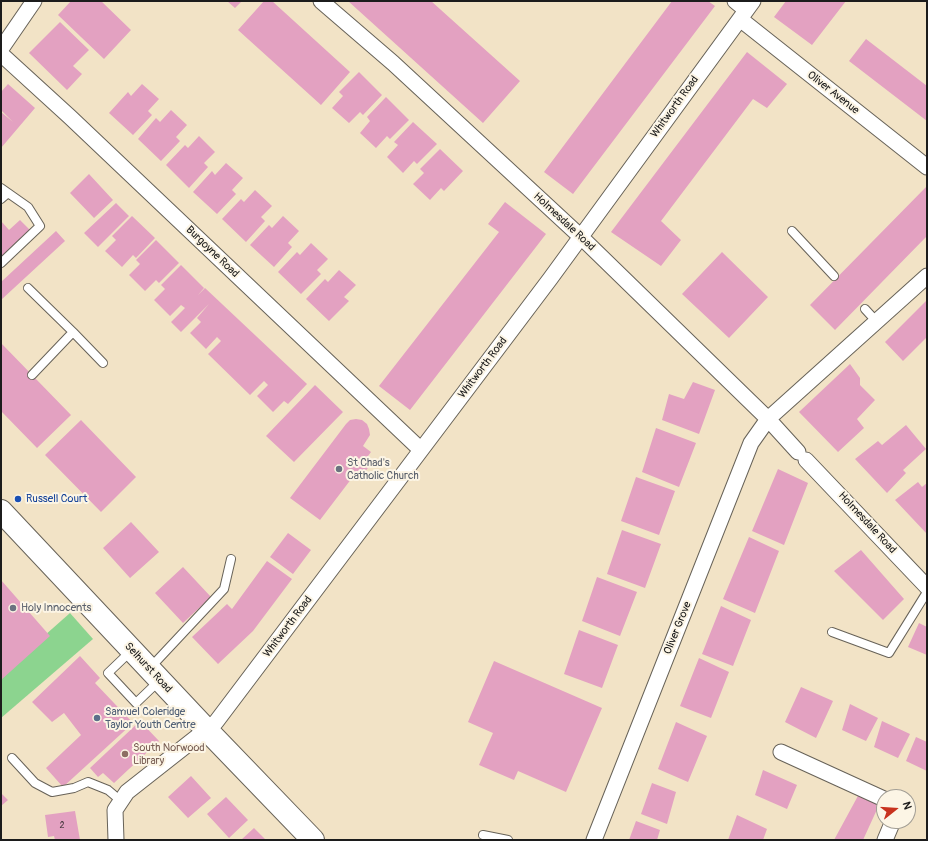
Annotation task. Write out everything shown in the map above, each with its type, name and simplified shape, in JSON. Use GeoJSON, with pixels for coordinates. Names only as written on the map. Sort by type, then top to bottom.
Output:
{"type":"FeatureCollection","features":[{"type":"Feature","properties":{"kind":"main road","name":"Selhurst Road"},"geometry":{"type":"LineString","coordinates":[[1,511],[131,650],[313,840]]}},
{"type":"Feature","properties":{"kind":"street"},"geometry":{"type":"LineString","coordinates":[[1,49],[34,1]]}},
{"type":"Feature","properties":{"kind":"street","name":"Holmesdale Road"},"geometry":{"type":"LineString","coordinates":[[321,1],[393,63],[580,237],[768,419],[927,587]]}},
{"type":"Feature","properties":{"kind":"street","name":"Whitworth Road"},"geometry":{"type":"LineString","coordinates":[[121,801],[127,792],[216,722],[580,237],[744,8]]}},
{"type":"Feature","properties":{"kind":"street","name":"Oliver Avenue"},"geometry":{"type":"LineString","coordinates":[[744,8],[927,167]]}},
{"type":"Feature","properties":{"kind":"street","name":"Burgoyne Road"},"geometry":{"type":"LineString","coordinates":[[1,54],[70,117],[421,450]]}},
{"type":"Feature","properties":{"kind":"street"},"geometry":{"type":"LineString","coordinates":[[768,419],[927,276]]}},
{"type":"Feature","properties":{"kind":"street","name":"Oliver Grove"},"geometry":{"type":"LineString","coordinates":[[594,840],[751,443],[768,419]]}},
{"type":"Feature","properties":{"kind":"street"},"geometry":{"type":"LineString","coordinates":[[781,752],[876,795]]}},
{"type":"Feature","properties":{"kind":"street"},"geometry":{"type":"LineString","coordinates":[[116,840],[115,810],[121,801]]}},
{"type":"Feature","properties":{"kind":"street"},"geometry":{"type":"LineString","coordinates":[[885,840],[890,829]]}},
{"type":"Feature","properties":{"kind":"lane"},"geometry":{"type":"LineString","coordinates":[[1,199],[4,190],[28,207],[40,226],[1,263]]}},
{"type":"Feature","properties":{"kind":"lane"},"geometry":{"type":"LineString","coordinates":[[792,231],[834,276]]}},
{"type":"Feature","properties":{"kind":"lane"},"geometry":{"type":"LineString","coordinates":[[28,288],[103,362]]}},
{"type":"Feature","properties":{"kind":"lane"},"geometry":{"type":"LineString","coordinates":[[864,309],[876,322]]}},
{"type":"Feature","properties":{"kind":"lane"},"geometry":{"type":"LineString","coordinates":[[32,376],[74,332]]}},
{"type":"Feature","properties":{"kind":"lane"},"geometry":{"type":"LineString","coordinates":[[131,650],[108,673],[136,703],[154,674],[224,589],[231,558]]}},
{"type":"Feature","properties":{"kind":"lane"},"geometry":{"type":"LineString","coordinates":[[832,632],[889,654],[927,592]]}},
{"type":"Feature","properties":{"kind":"lane"},"geometry":{"type":"LineString","coordinates":[[12,758],[35,783],[52,792],[74,788],[88,782],[108,790],[121,801]]}},
{"type":"Feature","properties":{"kind":"lane"},"geometry":{"type":"LineString","coordinates":[[483,835],[508,840]]}},
{"type":"Feature","properties":{"kind":"green space"},"geometry":{"type":"Polygon","coordinates":[[[70,613],[93,639],[1,718],[1,674],[70,613]]]}},
{"type":"Feature","properties":{"kind":"building"},"geometry":{"type":"Polygon","coordinates":[[[71,1],[101,1],[131,30],[104,59],[58,15],[71,1]]]}},
{"type":"Feature","properties":{"kind":"building"},"geometry":{"type":"Polygon","coordinates":[[[227,1],[242,1],[235,8],[227,1]]]}},
{"type":"Feature","properties":{"kind":"building"},"geometry":{"type":"Polygon","coordinates":[[[264,1],[272,1],[350,72],[321,105],[238,30],[264,1]]]}},
{"type":"Feature","properties":{"kind":"building"},"geometry":{"type":"Polygon","coordinates":[[[348,1],[431,1],[520,81],[483,123],[348,1]]]}},
{"type":"Feature","properties":{"kind":"building"},"geometry":{"type":"Polygon","coordinates":[[[672,1],[708,1],[715,6],[573,194],[544,172],[672,1]]]}},
{"type":"Feature","properties":{"kind":"building"},"geometry":{"type":"Polygon","coordinates":[[[786,1],[846,1],[812,45],[774,17],[786,1]]]}},
{"type":"Feature","properties":{"kind":"building"},"geometry":{"type":"Polygon","coordinates":[[[60,22],[89,50],[73,66],[82,74],[67,90],[29,53],[60,22]]]}},
{"type":"Feature","properties":{"kind":"building"},"geometry":{"type":"Polygon","coordinates":[[[866,39],[927,86],[927,121],[849,61],[866,39]]]}},
{"type":"Feature","properties":{"kind":"building"},"geometry":{"type":"Polygon","coordinates":[[[747,52],[787,84],[767,108],[753,99],[661,221],[681,240],[661,266],[611,232],[747,52]]]}},
{"type":"Feature","properties":{"kind":"building"},"geometry":{"type":"Polygon","coordinates":[[[359,72],[382,95],[363,115],[360,112],[349,123],[332,108],[343,96],[339,92],[359,72]]]}},
{"type":"Feature","properties":{"kind":"building"},"geometry":{"type":"Polygon","coordinates":[[[8,84],[35,108],[1,148],[1,112],[13,122],[1,110],[1,92],[8,84]]]}},
{"type":"Feature","properties":{"kind":"building"},"geometry":{"type":"Polygon","coordinates":[[[142,84],[159,99],[148,111],[152,115],[133,135],[109,113],[128,92],[131,96],[142,84]]]}},
{"type":"Feature","properties":{"kind":"building"},"geometry":{"type":"Polygon","coordinates":[[[386,97],[409,120],[390,139],[387,136],[376,148],[360,133],[370,121],[367,117],[386,97]]]}},
{"type":"Feature","properties":{"kind":"building"},"geometry":{"type":"Polygon","coordinates":[[[171,110],[187,125],[176,137],[180,141],[161,161],[138,139],[156,118],[160,122],[171,110]]]}},
{"type":"Feature","properties":{"kind":"building"},"geometry":{"type":"Polygon","coordinates":[[[413,122],[437,144],[417,164],[414,161],[403,173],[387,157],[398,145],[394,142],[413,122]]]}},
{"type":"Feature","properties":{"kind":"building"},"geometry":{"type":"Polygon","coordinates":[[[199,136],[215,152],[204,163],[208,167],[189,188],[166,165],[185,145],[188,148],[199,136]]]}},
{"type":"Feature","properties":{"kind":"building"},"geometry":{"type":"Polygon","coordinates":[[[440,149],[463,171],[444,191],[441,188],[430,200],[413,184],[424,173],[420,169],[440,149]]]}},
{"type":"Feature","properties":{"kind":"building"},"geometry":{"type":"Polygon","coordinates":[[[226,163],[243,178],[232,190],[236,194],[217,214],[193,192],[212,171],[215,175],[226,163]]]}},
{"type":"Feature","properties":{"kind":"building"},"geometry":{"type":"Polygon","coordinates":[[[89,174],[113,200],[94,218],[70,193],[89,174]]]}},
{"type":"Feature","properties":{"kind":"building"},"geometry":{"type":"Polygon","coordinates":[[[927,186],[927,236],[835,330],[810,305],[927,186]]]}},
{"type":"Feature","properties":{"kind":"building"},"geometry":{"type":"Polygon","coordinates":[[[255,190],[272,206],[261,217],[265,221],[246,242],[222,219],[241,199],[244,202],[255,190]]]}},
{"type":"Feature","properties":{"kind":"building"},"geometry":{"type":"Polygon","coordinates":[[[505,202],[546,234],[410,410],[379,386],[499,232],[488,224],[505,202]]]}},
{"type":"Feature","properties":{"kind":"building"},"geometry":{"type":"Polygon","coordinates":[[[116,203],[129,216],[98,247],[84,233],[116,203]]]}},
{"type":"Feature","properties":{"kind":"building"},"geometry":{"type":"Polygon","coordinates":[[[132,216],[155,238],[136,258],[133,255],[122,267],[105,251],[116,240],[112,236],[132,216]]]}},
{"type":"Feature","properties":{"kind":"building"},"geometry":{"type":"Polygon","coordinates":[[[283,216],[299,231],[288,243],[292,247],[274,267],[250,245],[269,225],[272,228],[283,216]]]}},
{"type":"Feature","properties":{"kind":"building"},"geometry":{"type":"Polygon","coordinates":[[[20,220],[31,231],[1,260],[1,221],[9,230],[20,220]]]}},
{"type":"Feature","properties":{"kind":"building"},"geometry":{"type":"Polygon","coordinates":[[[56,231],[65,241],[1,300],[1,282],[56,231]]]}},
{"type":"Feature","properties":{"kind":"building"},"geometry":{"type":"Polygon","coordinates":[[[156,240],[179,263],[159,283],[156,280],[145,291],[129,275],[140,264],[136,260],[156,240]]]}},
{"type":"Feature","properties":{"kind":"building"},"geometry":{"type":"Polygon","coordinates":[[[311,243],[328,259],[317,270],[321,274],[301,294],[278,272],[297,252],[300,255],[311,243]]]}},
{"type":"Feature","properties":{"kind":"building"},"geometry":{"type":"Polygon","coordinates":[[[722,252],[768,297],[729,338],[682,294],[722,252]]]}},
{"type":"Feature","properties":{"kind":"building"},"geometry":{"type":"Polygon","coordinates":[[[181,265],[204,288],[198,295],[205,288],[307,384],[288,404],[284,401],[273,412],[257,396],[268,385],[264,381],[250,395],[208,354],[221,341],[217,337],[206,349],[190,333],[201,322],[197,318],[209,304],[181,332],[171,322],[185,308],[181,305],[170,316],[154,300],[165,289],[161,285],[181,265]]]}},
{"type":"Feature","properties":{"kind":"building"},"geometry":{"type":"Polygon","coordinates":[[[339,270],[356,285],[344,297],[349,301],[329,321],[306,299],[325,279],[328,282],[339,270]]]}},
{"type":"Feature","properties":{"kind":"building"},"geometry":{"type":"Polygon","coordinates":[[[927,300],[927,337],[903,361],[885,342],[927,300]]]}},
{"type":"Feature","properties":{"kind":"building"},"geometry":{"type":"Polygon","coordinates":[[[1,343],[71,415],[37,448],[1,411],[1,343]]]}},
{"type":"Feature","properties":{"kind":"building"},"geometry":{"type":"Polygon","coordinates":[[[850,364],[860,378],[860,385],[875,400],[857,419],[864,428],[838,452],[799,412],[850,364]]]}},
{"type":"Feature","properties":{"kind":"building"},"geometry":{"type":"Polygon","coordinates":[[[693,382],[715,390],[699,434],[662,420],[669,394],[684,399],[693,382]]]}},
{"type":"Feature","properties":{"kind":"building"},"geometry":{"type":"Polygon","coordinates":[[[315,385],[343,412],[294,462],[266,436],[315,385]]]}},
{"type":"Feature","properties":{"kind":"building"},"geometry":{"type":"Polygon","coordinates":[[[81,420],[136,477],[101,512],[45,455],[81,420]]]}},
{"type":"Feature","properties":{"kind":"building","name":"St Chad's Catholic Church"},"geometry":{"type":"Polygon","coordinates":[[[350,420],[362,420],[367,424],[369,429],[370,435],[363,446],[371,452],[365,460],[371,464],[360,478],[355,474],[320,520],[290,498],[346,424],[350,420]]]}},
{"type":"Feature","properties":{"kind":"building"},"geometry":{"type":"Polygon","coordinates":[[[906,425],[926,449],[903,470],[906,473],[887,493],[855,459],[878,441],[882,445],[906,425]]]}},
{"type":"Feature","properties":{"kind":"building"},"geometry":{"type":"Polygon","coordinates":[[[656,428],[696,443],[679,487],[642,472],[656,428]]]}},
{"type":"Feature","properties":{"kind":"building"},"geometry":{"type":"Polygon","coordinates":[[[778,469],[808,483],[784,545],[752,531],[778,469]]]}},
{"type":"Feature","properties":{"kind":"building"},"geometry":{"type":"Polygon","coordinates":[[[636,477],[675,491],[659,535],[621,521],[636,477]]]}},
{"type":"Feature","properties":{"kind":"building"},"geometry":{"type":"Polygon","coordinates":[[[918,482],[922,487],[927,483],[927,534],[895,500],[918,482]]]}},
{"type":"Feature","properties":{"kind":"building"},"geometry":{"type":"Polygon","coordinates":[[[131,522],[159,552],[130,578],[103,548],[131,522]]]}},
{"type":"Feature","properties":{"kind":"building"},"geometry":{"type":"Polygon","coordinates":[[[622,530],[661,544],[645,588],[607,574],[622,530]]]}},
{"type":"Feature","properties":{"kind":"building"},"geometry":{"type":"Polygon","coordinates":[[[288,533],[311,550],[293,574],[270,557],[288,533]]]}},
{"type":"Feature","properties":{"kind":"building"},"geometry":{"type":"Polygon","coordinates":[[[749,537],[779,551],[755,613],[723,599],[749,537]]]}},
{"type":"Feature","properties":{"kind":"building"},"geometry":{"type":"Polygon","coordinates":[[[861,550],[904,599],[883,620],[834,571],[861,550]]]}},
{"type":"Feature","properties":{"kind":"building"},"geometry":{"type":"Polygon","coordinates":[[[267,561],[292,579],[253,631],[218,664],[192,637],[227,604],[232,609],[267,561]]]}},
{"type":"Feature","properties":{"kind":"building"},"geometry":{"type":"Polygon","coordinates":[[[183,567],[211,597],[183,623],[155,593],[183,567]]]}},
{"type":"Feature","properties":{"kind":"building"},"geometry":{"type":"Polygon","coordinates":[[[597,577],[637,592],[620,636],[582,621],[597,577]]]}},
{"type":"Feature","properties":{"kind":"building","name":"Holy Innocents"},"geometry":{"type":"Polygon","coordinates":[[[1,580],[50,636],[1,680],[1,580]]]}},
{"type":"Feature","properties":{"kind":"building"},"geometry":{"type":"Polygon","coordinates":[[[721,606],[751,620],[733,666],[702,654],[721,606]]]}},
{"type":"Feature","properties":{"kind":"building"},"geometry":{"type":"Polygon","coordinates":[[[919,623],[927,627],[927,655],[908,647],[919,623]]]}},
{"type":"Feature","properties":{"kind":"building"},"geometry":{"type":"Polygon","coordinates":[[[579,630],[618,645],[602,688],[564,674],[579,630]]]}},
{"type":"Feature","properties":{"kind":"building","name":"Samuel Coleridge Taylor Youth Centre"},"geometry":{"type":"Polygon","coordinates":[[[80,656],[100,678],[95,683],[133,723],[63,787],[46,768],[81,735],[64,713],[52,722],[32,702],[80,656]]]}},
{"type":"Feature","properties":{"kind":"building"},"geometry":{"type":"Polygon","coordinates":[[[699,658],[729,672],[711,718],[680,706],[699,658]]]}},
{"type":"Feature","properties":{"kind":"building"},"geometry":{"type":"Polygon","coordinates":[[[494,661],[602,708],[566,792],[518,771],[514,780],[479,765],[493,733],[468,722],[494,661]]]}},
{"type":"Feature","properties":{"kind":"building"},"geometry":{"type":"Polygon","coordinates":[[[801,687],[833,701],[816,738],[785,722],[801,687]]]}},
{"type":"Feature","properties":{"kind":"building"},"geometry":{"type":"Polygon","coordinates":[[[850,704],[878,718],[866,741],[842,730],[850,704]]]}},
{"type":"Feature","properties":{"kind":"building","name":"South Norwood Library"},"geometry":{"type":"Polygon","coordinates":[[[140,721],[159,741],[114,783],[103,773],[98,777],[90,768],[140,721]]]}},
{"type":"Feature","properties":{"kind":"building"},"geometry":{"type":"Polygon","coordinates":[[[882,721],[910,734],[898,758],[874,747],[882,721]]]}},
{"type":"Feature","properties":{"kind":"building"},"geometry":{"type":"Polygon","coordinates":[[[676,722],[707,736],[688,782],[658,769],[676,722]]]}},
{"type":"Feature","properties":{"kind":"building"},"geometry":{"type":"Polygon","coordinates":[[[916,737],[927,742],[927,771],[906,761],[916,737]]]}},
{"type":"Feature","properties":{"kind":"building"},"geometry":{"type":"Polygon","coordinates":[[[763,770],[797,785],[787,809],[755,795],[763,770]]]}},
{"type":"Feature","properties":{"kind":"building"},"geometry":{"type":"Polygon","coordinates":[[[191,776],[211,798],[188,818],[168,797],[191,776]]]}},
{"type":"Feature","properties":{"kind":"building"},"geometry":{"type":"Polygon","coordinates":[[[652,783],[676,792],[667,824],[641,814],[652,783]]]}},
{"type":"Feature","properties":{"kind":"building"},"geometry":{"type":"Polygon","coordinates":[[[1,793],[8,800],[1,806],[1,793]]]}},
{"type":"Feature","properties":{"kind":"building"},"geometry":{"type":"Polygon","coordinates":[[[859,794],[876,803],[876,812],[863,840],[834,840],[859,794]]]}},
{"type":"Feature","properties":{"kind":"building"},"geometry":{"type":"Polygon","coordinates":[[[226,797],[248,820],[229,838],[207,814],[226,797]]]}},
{"type":"Feature","properties":{"kind":"building"},"geometry":{"type":"Polygon","coordinates":[[[75,811],[80,840],[55,840],[54,836],[48,837],[45,815],[75,811]]]}},
{"type":"Feature","properties":{"kind":"building"},"geometry":{"type":"Polygon","coordinates":[[[737,815],[767,829],[763,840],[728,840],[737,815]]]}},
{"type":"Feature","properties":{"kind":"building"},"geometry":{"type":"Polygon","coordinates":[[[636,821],[660,830],[657,840],[629,840],[636,821]]]}},
{"type":"Feature","properties":{"kind":"building"},"geometry":{"type":"Polygon","coordinates":[[[254,828],[266,840],[241,840],[254,828]]]}},
{"type":"Feature","properties":{"kind":"place","name":"St Chad's Catholic Church"},"geometry":{"type":"Point","coordinates":[339,469]}},
{"type":"Feature","properties":{"kind":"place","name":"Russell Court"},"geometry":{"type":"Point","coordinates":[18,499]}},
{"type":"Feature","properties":{"kind":"place","name":"Holy Innocents"},"geometry":{"type":"Point","coordinates":[13,608]}},
{"type":"Feature","properties":{"kind":"place","name":"Samuel Coleridge Taylor Youth Centre"},"geometry":{"type":"Point","coordinates":[97,718]}},
{"type":"Feature","properties":{"kind":"place","name":"South Norwood Library"},"geometry":{"type":"Point","coordinates":[125,754]}}]}
